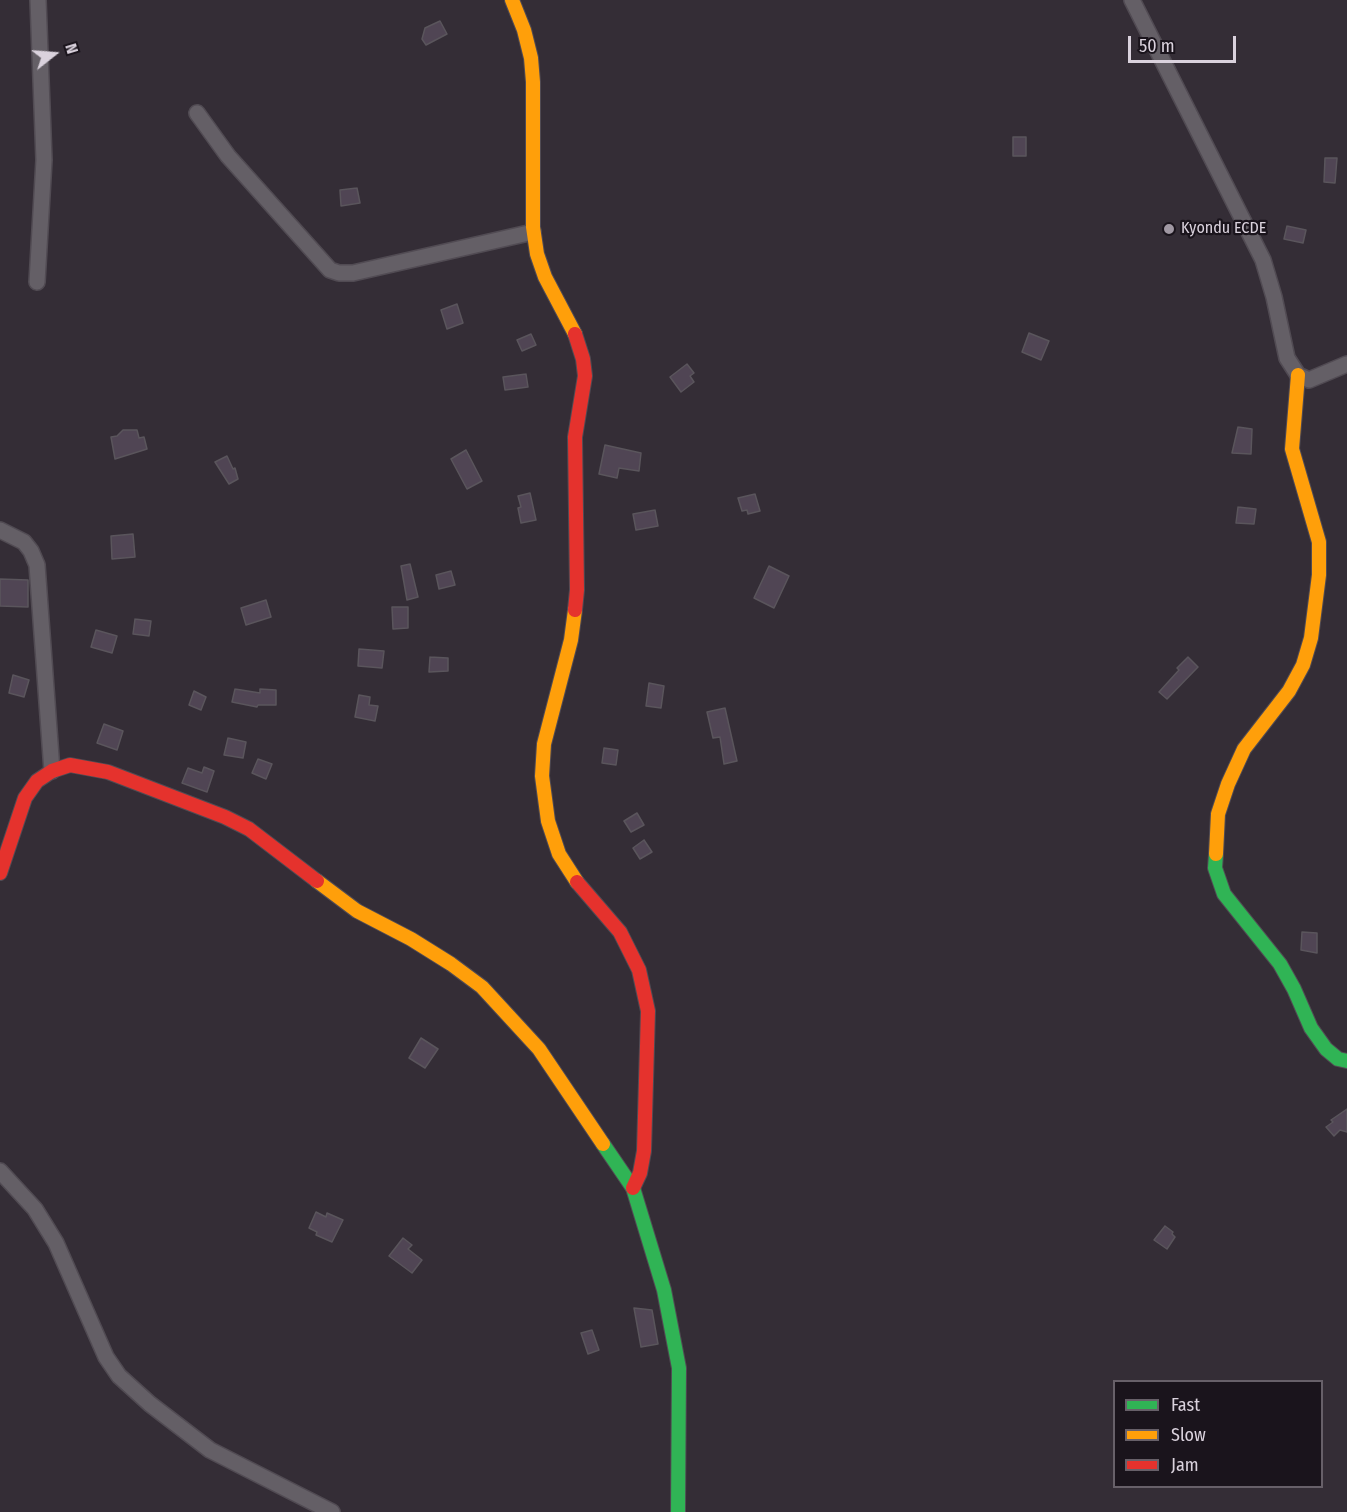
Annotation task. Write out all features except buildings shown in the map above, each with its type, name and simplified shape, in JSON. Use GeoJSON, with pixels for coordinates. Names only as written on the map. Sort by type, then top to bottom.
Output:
{"type":"FeatureCollection","features":[{"type":"Feature","properties":{"kind":"street"},"geometry":{"type":"LineString","coordinates":[[37,282],[44,160],[38,0]]}},
{"type":"Feature","properties":{"kind":"street"},"geometry":{"type":"LineString","coordinates":[[512,0],[524,30],[531,58],[534,232],[537,254],[545,277],[574,333],[583,359],[585,376],[574,437],[577,590],[571,640],[544,744],[542,776],[548,821],[559,854],[574,879],[620,932],[639,970],[648,1011],[647,1080],[644,1151],[640,1173],[633,1188]]}},
{"type":"Feature","properties":{"kind":"street"},"geometry":{"type":"LineString","coordinates":[[1132,0],[1263,260],[1274,297],[1287,358],[1298,375],[1309,380],[1347,364]]}},
{"type":"Feature","properties":{"kind":"street"},"geometry":{"type":"LineString","coordinates":[[197,113],[228,156],[330,270],[339,273],[353,273],[534,232]]}},
{"type":"Feature","properties":{"kind":"street"},"geometry":{"type":"LineString","coordinates":[[1298,375],[1292,449],[1319,542],[1319,575],[1311,638],[1303,666],[1289,691],[1244,749],[1228,784],[1218,814],[1215,868],[1224,894],[1280,964],[1311,1028],[1326,1049],[1338,1059],[1347,1061]]}},
{"type":"Feature","properties":{"kind":"street"},"geometry":{"type":"LineString","coordinates":[[0,530],[24,542],[37,565],[52,771]]}},
{"type":"Feature","properties":{"kind":"street"},"geometry":{"type":"LineString","coordinates":[[0,873],[25,798],[37,781],[52,771],[70,765],[84,766],[108,772],[225,817],[249,829],[357,911],[411,939],[452,964],[482,987],[539,1049],[633,1188],[664,1290],[679,1368],[681,1405],[678,1512]]}},
{"type":"Feature","properties":{"kind":"street"},"geometry":{"type":"LineString","coordinates":[[0,1171],[35,1209],[57,1244],[106,1357],[119,1376],[150,1404],[210,1450],[332,1512]]}},
{"type":"Feature","properties":{"kind":"traffic: fast"},"geometry":{"type":"LineString","coordinates":[[1216,854],[1215,868],[1224,894],[1280,964],[1311,1028],[1326,1049],[1338,1059],[1347,1061]]}},
{"type":"Feature","properties":{"kind":"traffic: fast"},"geometry":{"type":"LineString","coordinates":[[603,1144],[633,1188],[664,1290],[679,1368],[678,1512]]}},
{"type":"Feature","properties":{"kind":"traffic: slow"},"geometry":{"type":"LineString","coordinates":[[512,0],[524,30],[531,58],[533,227],[537,254],[545,277],[575,334]]}},
{"type":"Feature","properties":{"kind":"traffic: slow"},"geometry":{"type":"LineString","coordinates":[[1216,854],[1218,814],[1228,784],[1244,749],[1289,691],[1303,665],[1311,638],[1319,575],[1319,542],[1292,449],[1298,375]]}},
{"type":"Feature","properties":{"kind":"traffic: slow"},"geometry":{"type":"LineString","coordinates":[[575,610],[571,640],[544,744],[542,776],[548,821],[559,854],[577,882]]}},
{"type":"Feature","properties":{"kind":"traffic: slow"},"geometry":{"type":"LineString","coordinates":[[317,881],[357,911],[411,939],[482,987],[539,1049],[603,1144]]}},
{"type":"Feature","properties":{"kind":"traffic: jam"},"geometry":{"type":"LineString","coordinates":[[575,334],[583,359],[585,376],[575,437],[577,590],[575,610]]}},
{"type":"Feature","properties":{"kind":"traffic: jam"},"geometry":{"type":"LineString","coordinates":[[0,873],[25,798],[37,781],[52,771],[70,765],[108,772],[225,817],[249,829],[317,881]]}},
{"type":"Feature","properties":{"kind":"traffic: jam"},"geometry":{"type":"LineString","coordinates":[[577,882],[620,932],[639,970],[648,1011],[644,1151],[640,1173],[633,1188]]}},
{"type":"Feature","properties":{"kind":"place","name":"Kyondu ECDE"},"geometry":{"type":"Point","coordinates":[1169,229]}}]}
